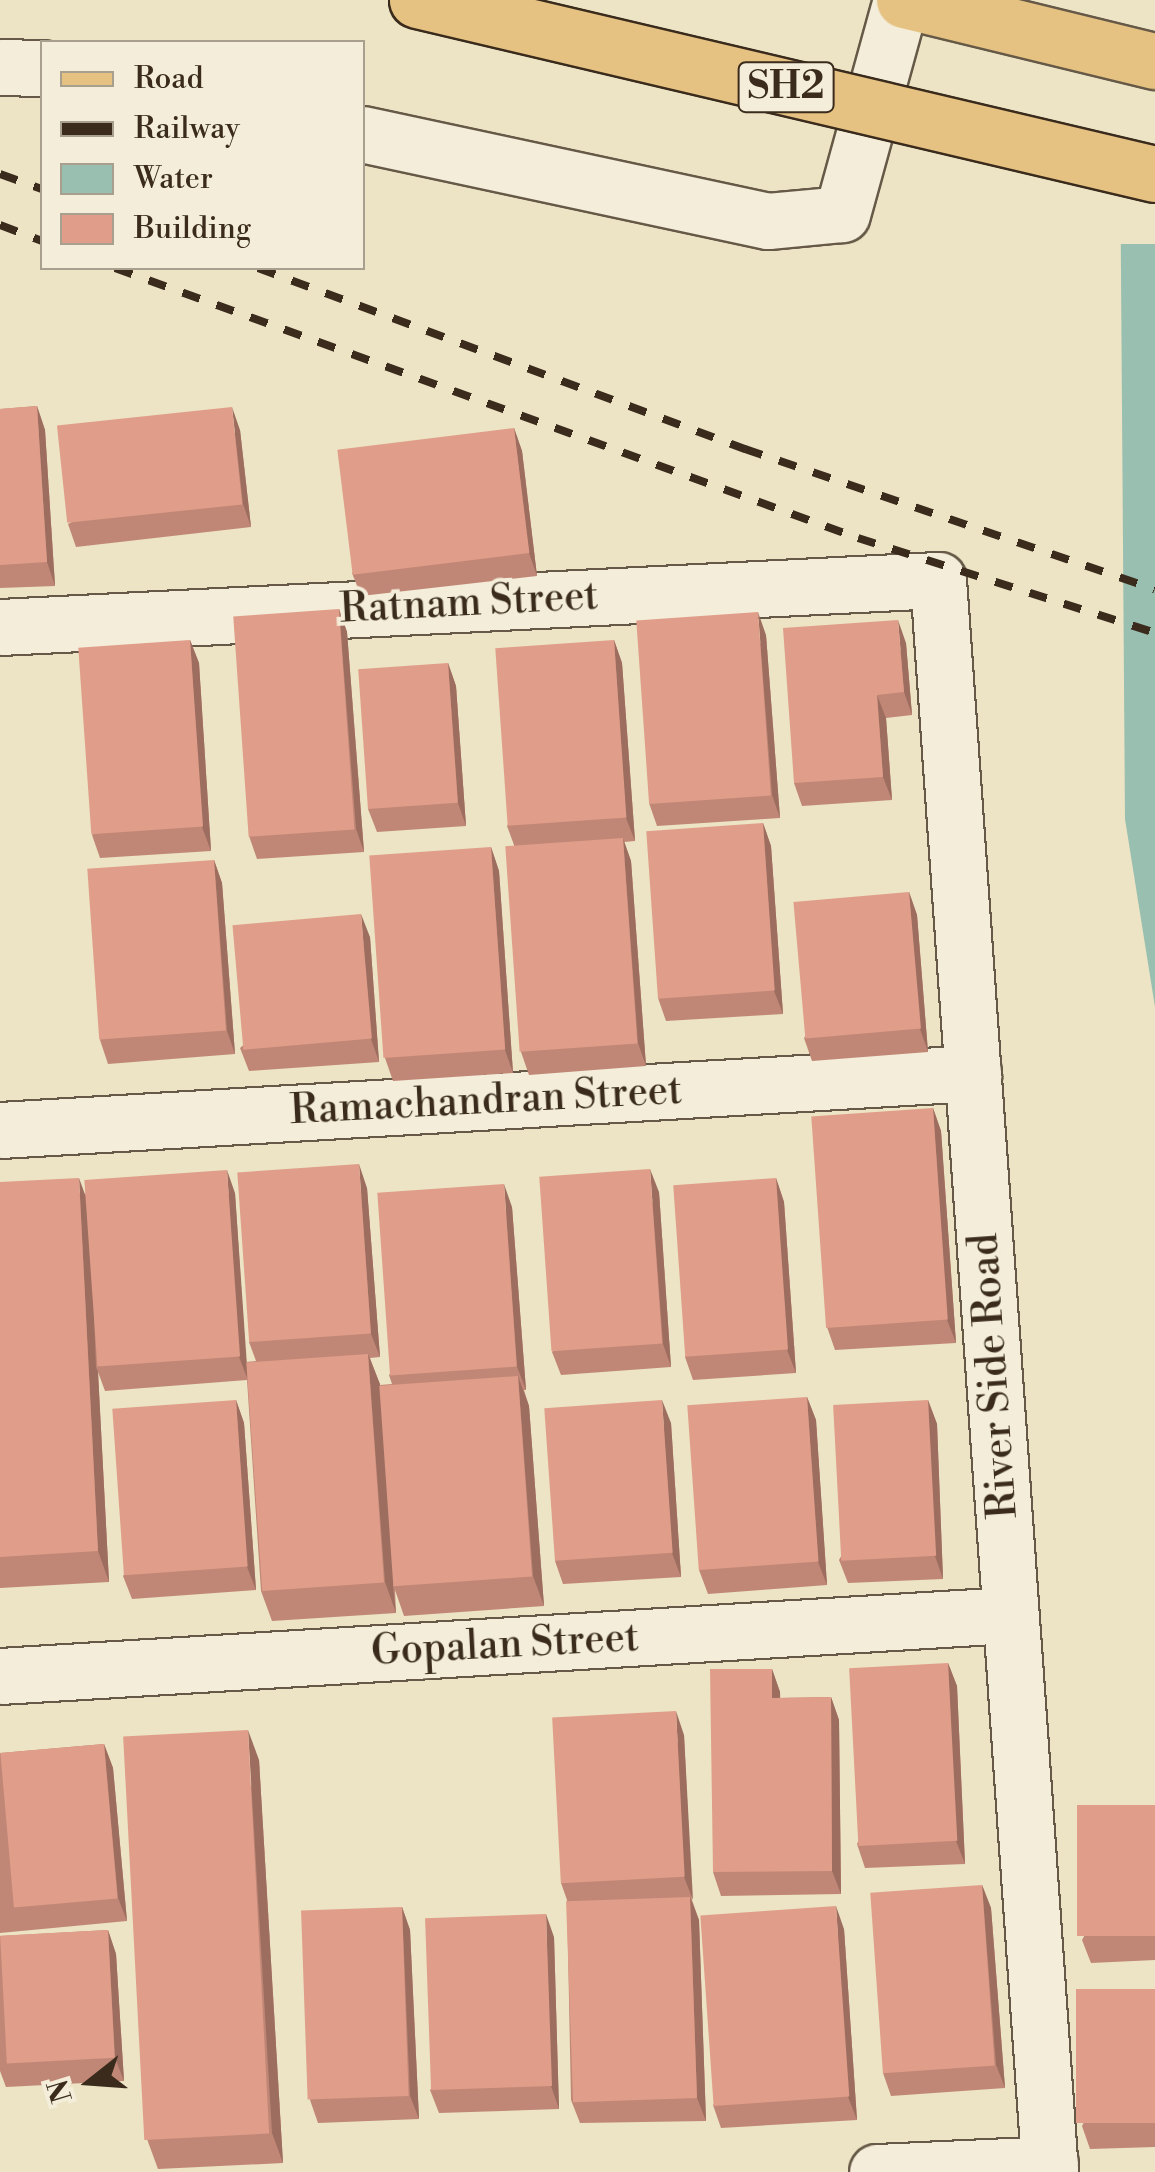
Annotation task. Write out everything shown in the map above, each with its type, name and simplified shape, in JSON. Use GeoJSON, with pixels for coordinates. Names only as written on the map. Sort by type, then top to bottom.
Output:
{"type":"FeatureCollection","features":[{"type":"Feature","properties":{"kind":"main road","name":"SH2"},"geometry":{"type":"LineString","coordinates":[[417,0],[1155,174]]}},
{"type":"Feature","properties":{"kind":"main road"},"geometry":{"type":"LineString","coordinates":[[903,0],[1155,60]]}},
{"type":"Feature","properties":{"kind":"street"},"geometry":{"type":"LineString","coordinates":[[365,135],[768,221],[842,214],[903,0]]}},
{"type":"Feature","properties":{"kind":"street"},"geometry":{"type":"LineString","coordinates":[[0,67],[40,68]]}},
{"type":"Feature","properties":{"kind":"street","name":"Ratnam Street"},"geometry":{"type":"LineString","coordinates":[[0,626],[938,580]]}},
{"type":"Feature","properties":{"kind":"street","name":"River Side Road"},"geometry":{"type":"LineString","coordinates":[[938,580],[1050,2168]]}},
{"type":"Feature","properties":{"kind":"street","name":"Ramachandran Street"},"geometry":{"type":"LineString","coordinates":[[0,1130],[972,1073]]}},
{"type":"Feature","properties":{"kind":"street","name":"Gopalan Street"},"geometry":{"type":"LineString","coordinates":[[0,1676],[1010,1615]]}},
{"type":"Feature","properties":{"kind":"street"},"geometry":{"type":"LineString","coordinates":[[877,2172],[1050,2168]]}},
{"type":"Feature","properties":{"kind":"water"},"geometry":{"type":"Polygon","coordinates":[[[1119,0],[1155,0],[1155,1007],[1125,819],[1119,0]]]}},
{"type":"Feature","properties":{"kind":"pier"},"geometry":{"type":"Polygon","coordinates":[[[1114,0],[1155,0],[1155,244],[1114,244],[1114,0]]]}},
{"type":"Feature","properties":{"kind":"building"},"geometry":{"type":"Polygon","coordinates":[[[37,406],[47,562],[0,565],[0,409],[37,406]]]}},
{"type":"Feature","properties":{"kind":"building"},"geometry":{"type":"Polygon","coordinates":[[[232,407],[242,504],[67,523],[57,425],[232,407]]]}},
{"type":"Feature","properties":{"kind":"building"},"geometry":{"type":"Polygon","coordinates":[[[514,428],[529,553],[353,575],[337,450],[514,428]]]}},
{"type":"Feature","properties":{"kind":"building"},"geometry":{"type":"Polygon","coordinates":[[[339,609],[354,829],[249,837],[233,616],[339,609]]]}},
{"type":"Feature","properties":{"kind":"building"},"geometry":{"type":"Polygon","coordinates":[[[758,612],[771,796],[649,804],[636,621],[758,612]]]}},
{"type":"Feature","properties":{"kind":"building"},"geometry":{"type":"Polygon","coordinates":[[[898,620],[904,692],[877,695],[883,777],[794,783],[783,628],[898,620]]]}},
{"type":"Feature","properties":{"kind":"building"},"geometry":{"type":"Polygon","coordinates":[[[190,640],[203,827],[91,834],[78,648],[190,640]]]}},
{"type":"Feature","properties":{"kind":"building"},"geometry":{"type":"Polygon","coordinates":[[[614,640],[626,818],[508,826],[495,648],[614,640]]]}},
{"type":"Feature","properties":{"kind":"building"},"geometry":{"type":"Polygon","coordinates":[[[448,663],[458,803],[368,809],[358,669],[448,663]]]}},
{"type":"Feature","properties":{"kind":"building"},"geometry":{"type":"Polygon","coordinates":[[[763,823],[775,991],[658,999],[646,831],[763,823]]]}},
{"type":"Feature","properties":{"kind":"building"},"geometry":{"type":"Polygon","coordinates":[[[623,838],[637,1043],[520,1052],[505,846],[623,838]]]}},
{"type":"Feature","properties":{"kind":"building"},"geometry":{"type":"Polygon","coordinates":[[[491,847],[505,1050],[383,1058],[369,856],[491,847]]]}},
{"type":"Feature","properties":{"kind":"building"},"geometry":{"type":"Polygon","coordinates":[[[214,860],[226,1031],[99,1039],[87,869],[214,860]]]}},
{"type":"Feature","properties":{"kind":"building"},"geometry":{"type":"Polygon","coordinates":[[[909,892],[921,1028],[805,1039],[793,902],[909,892]]]}},
{"type":"Feature","properties":{"kind":"building"},"geometry":{"type":"Polygon","coordinates":[[[361,914],[372,1039],[243,1050],[232,925],[361,914]]]}},
{"type":"Feature","properties":{"kind":"building"},"geometry":{"type":"Polygon","coordinates":[[[933,1108],[948,1319],[826,1328],[811,1117],[933,1108]]]}},
{"type":"Feature","properties":{"kind":"building"},"geometry":{"type":"Polygon","coordinates":[[[359,1164],[371,1334],[249,1342],[237,1173],[359,1164]]]}},
{"type":"Feature","properties":{"kind":"building"},"geometry":{"type":"Polygon","coordinates":[[[650,1169],[662,1344],[551,1351],[539,1177],[650,1169]]]}},
{"type":"Feature","properties":{"kind":"building"},"geometry":{"type":"Polygon","coordinates":[[[227,1170],[240,1357],[97,1367],[84,1180],[227,1170]]]}},
{"type":"Feature","properties":{"kind":"building"},"geometry":{"type":"Polygon","coordinates":[[[79,1178],[98,1551],[0,1557],[0,1182],[79,1178]]]}},
{"type":"Feature","properties":{"kind":"building"},"geometry":{"type":"Polygon","coordinates":[[[776,1178],[788,1350],[685,1357],[673,1185],[776,1178]]]}},
{"type":"Feature","properties":{"kind":"building"},"geometry":{"type":"Polygon","coordinates":[[[504,1184],[517,1367],[390,1375],[377,1193],[504,1184]]]}},
{"type":"Feature","properties":{"kind":"building"},"geometry":{"type":"Polygon","coordinates":[[[368,1354],[384,1582],[262,1591],[246,1363],[368,1354]]]}},
{"type":"Feature","properties":{"kind":"building"},"geometry":{"type":"Polygon","coordinates":[[[518,1376],[532,1577],[393,1586],[379,1386],[518,1376]]]}},
{"type":"Feature","properties":{"kind":"building"},"geometry":{"type":"Polygon","coordinates":[[[807,1397],[819,1562],[699,1570],[687,1405],[807,1397]]]}},
{"type":"Feature","properties":{"kind":"building"},"geometry":{"type":"Polygon","coordinates":[[[236,1400],[248,1567],[124,1575],[112,1409],[236,1400]]]}},
{"type":"Feature","properties":{"kind":"building"},"geometry":{"type":"Polygon","coordinates":[[[662,1400],[673,1553],[555,1561],[544,1408],[662,1400]]]}},
{"type":"Feature","properties":{"kind":"building"},"geometry":{"type":"Polygon","coordinates":[[[928,1400],[936,1556],[841,1561],[833,1405],[928,1400]]]}},
{"type":"Feature","properties":{"kind":"building"},"geometry":{"type":"Polygon","coordinates":[[[948,1663],[957,1841],[858,1846],[849,1668],[948,1663]]]}},
{"type":"Feature","properties":{"kind":"building"},"geometry":{"type":"Polygon","coordinates":[[[710,1669],[772,1669],[772,1698],[831,1697],[832,1871],[713,1872],[710,1669]]]}},
{"type":"Feature","properties":{"kind":"building"},"geometry":{"type":"Polygon","coordinates":[[[676,1711],[685,1877],[561,1883],[552,1717],[676,1711]]]}},
{"type":"Feature","properties":{"kind":"building"},"geometry":{"type":"Polygon","coordinates":[[[248,1730],[269,2133],[144,2140],[123,1737],[248,1730]]]}},
{"type":"Feature","properties":{"kind":"building"},"geometry":{"type":"Polygon","coordinates":[[[104,1744],[118,1898],[14,1907],[0,1753],[104,1744]]]}},
{"type":"Feature","properties":{"kind":"building"},"geometry":{"type":"Polygon","coordinates":[[[1077,1805],[1155,1805],[1155,1936],[1077,1936],[1077,1805]]]}},
{"type":"Feature","properties":{"kind":"building"},"geometry":{"type":"Polygon","coordinates":[[[982,1885],[995,2066],[883,2073],[870,1893],[982,1885]]]}},
{"type":"Feature","properties":{"kind":"building"},"geometry":{"type":"Polygon","coordinates":[[[690,1897],[697,2098],[573,2102],[566,1901],[690,1897]]]}},
{"type":"Feature","properties":{"kind":"building"},"geometry":{"type":"Polygon","coordinates":[[[836,1906],[849,2097],[714,2106],[700,1915],[836,1906]]]}},
{"type":"Feature","properties":{"kind":"building"},"geometry":{"type":"Polygon","coordinates":[[[402,1907],[409,2096],[308,2099],[301,1911],[402,1907]]]}},
{"type":"Feature","properties":{"kind":"building"},"geometry":{"type":"Polygon","coordinates":[[[546,1914],[552,2086],[431,2090],[425,1918],[546,1914]]]}},
{"type":"Feature","properties":{"kind":"building"},"geometry":{"type":"Polygon","coordinates":[[[108,1930],[115,2058],[7,2063],[0,1936],[108,1930]]]}},
{"type":"Feature","properties":{"kind":"building"},"geometry":{"type":"Polygon","coordinates":[[[1076,1989],[1155,1989],[1155,2123],[1076,2123],[1076,1989]]]}},
{"type":"Feature","properties":{"kind":"railway"},"geometry":{"type":"LineString","coordinates":[[0,174],[40,188]]}},
{"type":"Feature","properties":{"kind":"railway"},"geometry":{"type":"LineString","coordinates":[[0,225],[40,240]]}},
{"type":"Feature","properties":{"kind":"railway"},"geometry":{"type":"LineString","coordinates":[[121,270],[858,538],[1155,633]]}},
{"type":"Feature","properties":{"kind":"railway"},"geometry":{"type":"LineString","coordinates":[[263,270],[745,449],[1155,589]]}}]}
